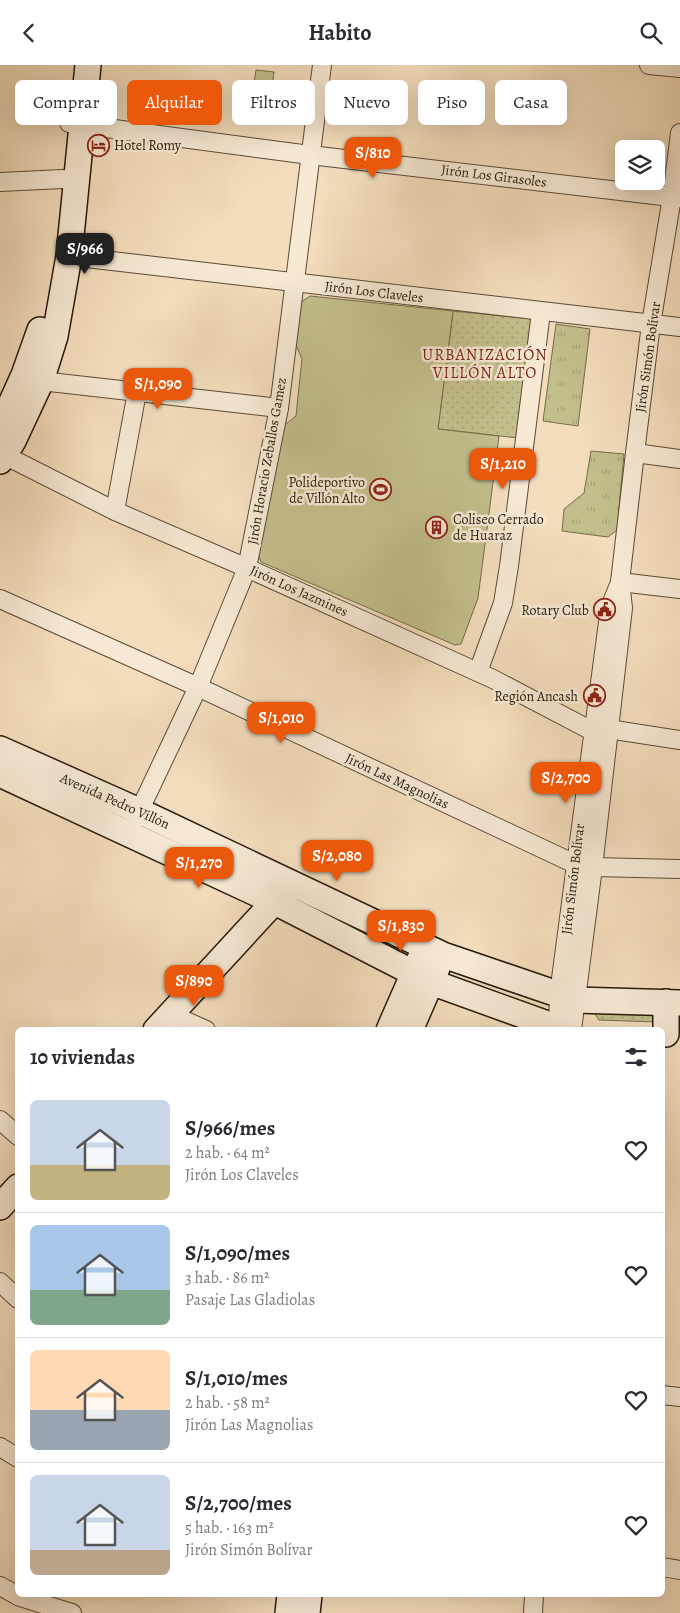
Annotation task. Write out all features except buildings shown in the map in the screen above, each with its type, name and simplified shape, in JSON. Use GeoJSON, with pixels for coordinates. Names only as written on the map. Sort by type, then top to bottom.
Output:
{"type":"FeatureCollection","features":[{"type":"Feature","properties":{"kind":"main road"},"geometry":{"type":"LineString","coordinates":[[76,65],[76,80]]}},
{"type":"Feature","properties":{"kind":"main road"},"geometry":{"type":"LineString","coordinates":[[85,80],[88,65]]}},
{"type":"Feature","properties":{"kind":"main road"},"geometry":{"type":"LineString","coordinates":[[0,428],[24,375],[38,337],[45,309],[63,179],[75,125]]}},
{"type":"Feature","properties":{"kind":"main road"},"geometry":{"type":"LineString","coordinates":[[2,458],[13,441],[41,381],[55,336],[68,256],[75,125]]}},
{"type":"Feature","properties":{"kind":"main road","name":"Avenida Pedro Villón"},"geometry":{"type":"LineString","coordinates":[[0,749],[292,882],[434,952],[567,997],[673,1002]]}},
{"type":"Feature","properties":{"kind":"main road","name":"Avenida Pedro Villón"},"geometry":{"type":"LineString","coordinates":[[0,774],[275,902],[422,978],[557,1027]]}},
{"type":"Feature","properties":{"kind":"main road"},"geometry":{"type":"LineString","coordinates":[[163,1022],[292,882]]}},
{"type":"Feature","properties":{"kind":"main road"},"geometry":{"type":"LineString","coordinates":[[391,1027],[422,978],[434,952]]}},
{"type":"Feature","properties":{"kind":"main road"},"geometry":{"type":"LineString","coordinates":[[411,1027],[422,978]]}},
{"type":"Feature","properties":{"kind":"main road"},"geometry":{"type":"LineString","coordinates":[[669,1034],[673,1002]]}},
{"type":"Feature","properties":{"kind":"main road"},"geometry":{"type":"LineString","coordinates":[[0,1207],[15,1190]]}},
{"type":"Feature","properties":{"kind":"main road"},"geometry":{"type":"LineString","coordinates":[[288,1613],[290,1597]]}},
{"type":"Feature","properties":{"kind":"main road"},"geometry":{"type":"LineString","coordinates":[[307,1613],[309,1597]]}},
{"type":"Feature","properties":{"kind":"street","name":"Jirón Horacio Zeballos Gamez"},"geometry":{"type":"LineString","coordinates":[[129,834],[198,687],[247,568],[279,409],[293,283],[322,65]]}},
{"type":"Feature","properties":{"kind":"street"},"geometry":{"type":"LineString","coordinates":[[649,65],[680,68]]}},
{"type":"Feature","properties":{"kind":"street","name":"Jirón Los Girasoles"},"geometry":{"type":"LineString","coordinates":[[90,125],[310,155],[676,197]]}},
{"type":"Feature","properties":{"kind":"street","name":"Jirón Simón Bolívar"},"geometry":{"type":"LineString","coordinates":[[563,1027],[567,997],[575,864],[623,608],[620,582],[635,453],[651,324],[676,197],[680,133]]}},
{"type":"Feature","properties":{"kind":"street"},"geometry":{"type":"LineString","coordinates":[[0,182],[63,179]]}},
{"type":"Feature","properties":{"kind":"street","name":"Jirón Los Claveles"},"geometry":{"type":"LineString","coordinates":[[68,256],[680,327]]}},
{"type":"Feature","properties":{"kind":"street"},"geometry":{"type":"LineString","coordinates":[[478,672],[503,603],[541,312]]}},
{"type":"Feature","properties":{"kind":"street"},"geometry":{"type":"LineString","coordinates":[[41,381],[279,409]]}},
{"type":"Feature","properties":{"kind":"street"},"geometry":{"type":"LineString","coordinates":[[116,511],[137,392]]}},
{"type":"Feature","properties":{"kind":"street"},"geometry":{"type":"LineString","coordinates":[[635,453],[680,459]]}},
{"type":"Feature","properties":{"kind":"street","name":"Jirón Los Jazmines"},"geometry":{"type":"LineString","coordinates":[[2,458],[116,511],[478,672],[600,730],[680,740]]}},
{"type":"Feature","properties":{"kind":"street"},"geometry":{"type":"LineString","coordinates":[[620,582],[680,589]]}},
{"type":"Feature","properties":{"kind":"street","name":"Jirón Las Magnolias"},"geometry":{"type":"LineString","coordinates":[[0,599],[198,687],[575,864]]}},
{"type":"Feature","properties":{"kind":"street","name":"Jirón Simón Bolívar"},"geometry":{"type":"LineString","coordinates":[[567,997],[593,867],[600,730]]}},
{"type":"Feature","properties":{"kind":"street"},"geometry":{"type":"LineString","coordinates":[[593,867],[680,869]]}},
{"type":"Feature","properties":{"kind":"street"},"geometry":{"type":"LineString","coordinates":[[163,1022],[190,1027]]}},
{"type":"Feature","properties":{"kind":"street"},"geometry":{"type":"LineString","coordinates":[[0,1120],[15,1133]]}},
{"type":"Feature","properties":{"kind":"street"},"geometry":{"type":"LineString","coordinates":[[0,1282],[15,1296]]}},
{"type":"Feature","properties":{"kind":"street"},"geometry":{"type":"LineString","coordinates":[[665,1395],[680,1397]]}},
{"type":"Feature","properties":{"kind":"street"},"geometry":{"type":"LineString","coordinates":[[0,1447],[15,1456]]}},
{"type":"Feature","properties":{"kind":"street"},"geometry":{"type":"LineString","coordinates":[[665,1568],[680,1570]]}},
{"type":"Feature","properties":{"kind":"street"},"geometry":{"type":"LineString","coordinates":[[0,1586],[15,1594]]}},
{"type":"Feature","properties":{"kind":"street"},"geometry":{"type":"LineString","coordinates":[[23,1597],[72,1613]]}},
{"type":"Feature","properties":{"kind":"street"},"geometry":{"type":"LineString","coordinates":[[533,1613],[534,1597]]}},
{"type":"Feature","properties":{"kind":"green space"},"geometry":{"type":"Polygon","coordinates":[[[256,70],[274,72],[273,80],[255,80],[256,70]]]}},
{"type":"Feature","properties":{"kind":"green space","name":"Polideportivo de Villón Alto"},"geometry":{"type":"Polygon","coordinates":[[[310,296],[453,311],[438,429],[499,436],[478,598],[461,644],[455,645],[261,562],[258,554],[283,426],[296,416],[302,359],[296,345],[301,302],[310,296]]]}},
{"type":"Feature","properties":{"kind":"green space"},"geometry":{"type":"Polygon","coordinates":[[[453,311],[532,319],[518,438],[438,429],[453,311]]]}},
{"type":"Feature","properties":{"kind":"green space"},"geometry":{"type":"Polygon","coordinates":[[[556,324],[590,329],[578,426],[543,421],[556,324]]]}},
{"type":"Feature","properties":{"kind":"green space"},"geometry":{"type":"Polygon","coordinates":[[[591,451],[624,454],[617,530],[608,537],[562,531],[564,509],[584,493],[591,451]]]}},
{"type":"Feature","properties":{"kind":"green space"},"geometry":{"type":"Polygon","coordinates":[[[657,1008],[657,1022],[599,1020],[595,1014],[595,1009],[657,1008]]]}},
{"type":"Feature","properties":{"kind":"place","name":"Hotel Romy"},"geometry":{"type":"Point","coordinates":[98,145]}},
{"type":"Feature","properties":{"kind":"place","name":"Polideportivo de Villón Alto"},"geometry":{"type":"Point","coordinates":[381,490]}},
{"type":"Feature","properties":{"kind":"place","name":"Coliseo Cerrado de Huaraz"},"geometry":{"type":"Point","coordinates":[437,527]}},
{"type":"Feature","properties":{"kind":"place","name":"Rotary Club"},"geometry":{"type":"Point","coordinates":[605,610]}},
{"type":"Feature","properties":{"kind":"place","name":"Región Ancash"},"geometry":{"type":"Point","coordinates":[594,696]}},
{"type":"Feature","properties":{"kind":"district","name":"URBANIZACIÓN VILLÓN ALTO"},"geometry":{"type":"Point","coordinates":[485,364]}}]}
